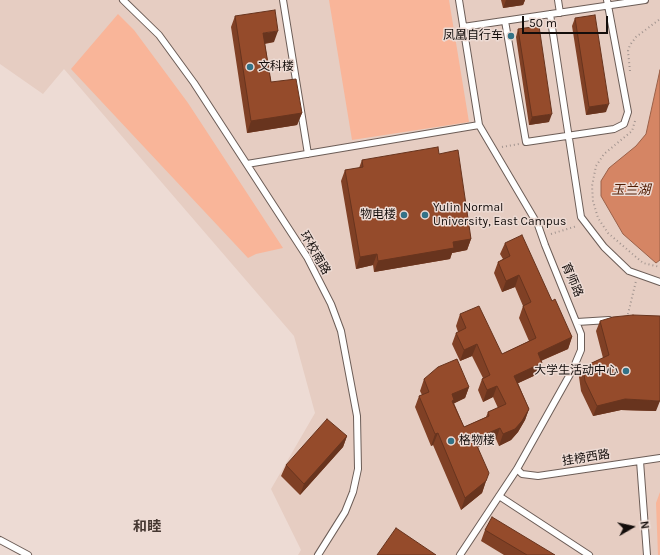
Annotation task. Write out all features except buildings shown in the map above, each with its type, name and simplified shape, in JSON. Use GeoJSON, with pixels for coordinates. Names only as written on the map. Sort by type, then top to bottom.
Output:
{"type":"FeatureCollection","features":[{"type":"Feature","properties":{"kind":"lane","name":"环校南路"},"geometry":{"type":"LineString","coordinates":[[123,0],[159,35],[177,59],[247,164],[307,257],[331,304],[341,330],[358,416],[358,469],[355,484],[345,512],[320,554]]}},
{"type":"Feature","properties":{"kind":"lane"},"geometry":{"type":"LineString","coordinates":[[283,0],[308,154]]}},
{"type":"Feature","properties":{"kind":"lane","name":"育师路"},"geometry":{"type":"LineString","coordinates":[[459,0],[479,125],[538,225],[581,334],[581,350],[578,356],[516,469],[460,555]]}},
{"type":"Feature","properties":{"kind":"lane"},"geometry":{"type":"LineString","coordinates":[[558,0],[560,13]]}},
{"type":"Feature","properties":{"kind":"lane"},"geometry":{"type":"LineString","coordinates":[[463,27],[560,13],[608,3],[645,0]]}},
{"type":"Feature","properties":{"kind":"lane"},"geometry":{"type":"LineString","coordinates":[[505,21],[526,142],[569,134],[614,129],[624,124],[628,112],[608,3]]}},
{"type":"Feature","properties":{"kind":"lane"},"geometry":{"type":"LineString","coordinates":[[550,14],[581,217],[604,247],[629,270],[660,282]]}},
{"type":"Feature","properties":{"kind":"lane"},"geometry":{"type":"LineString","coordinates":[[247,164],[479,125]]}},
{"type":"Feature","properties":{"kind":"lane"},"geometry":{"type":"LineString","coordinates":[[577,322],[626,321]]}},
{"type":"Feature","properties":{"kind":"lane","name":"挂榜西路"},"geometry":{"type":"LineString","coordinates":[[516,469],[529,476],[538,476],[660,458]]}},
{"type":"Feature","properties":{"kind":"lane"},"geometry":{"type":"LineString","coordinates":[[640,461],[647,555]]}},
{"type":"Feature","properties":{"kind":"lane"},"geometry":{"type":"LineString","coordinates":[[499,496],[589,555]]}},
{"type":"Feature","properties":{"kind":"lane"},"geometry":{"type":"LineString","coordinates":[[0,540],[28,555]]}},
{"type":"Feature","properties":{"kind":"path"},"geometry":{"type":"LineString","coordinates":[[631,74],[628,51],[630,45],[636,38],[660,19]]}},
{"type":"Feature","properties":{"kind":"path"},"geometry":{"type":"LineString","coordinates":[[636,119],[632,131],[604,154],[596,166],[592,186],[593,201],[598,218],[608,234],[643,263],[660,267]]}},
{"type":"Feature","properties":{"kind":"path"},"geometry":{"type":"LineString","coordinates":[[493,149],[526,142]]}},
{"type":"Feature","properties":{"kind":"path"},"geometry":{"type":"LineString","coordinates":[[542,237],[586,224]]}},
{"type":"Feature","properties":{"kind":"path"},"geometry":{"type":"LineString","coordinates":[[626,321],[630,300],[639,275]]}},
{"type":"Feature","properties":{"kind":"shaded area","name":"Yulin Normal University, East Campus"},"geometry":{"type":"Polygon","coordinates":[[[0,0],[660,0],[660,555],[298,555],[301,550],[271,489],[315,413],[294,336],[64,69],[43,94],[0,64],[0,0]]]}},
{"type":"Feature","properties":{"kind":"shaded area"},"geometry":{"type":"Polygon","coordinates":[[[329,0],[449,0],[469,122],[352,140],[329,0]]]}},
{"type":"Feature","properties":{"kind":"shaded area"},"geometry":{"type":"Polygon","coordinates":[[[118,14],[134,30],[188,103],[283,248],[256,254],[248,258],[71,69],[118,14]]]}},
{"type":"Feature","properties":{"kind":"shaded area"},"geometry":{"type":"Polygon","coordinates":[[[660,492],[660,555],[658,555],[656,503],[660,492]]]}},
{"type":"Feature","properties":{"kind":"water","name":"玉兰湖"},"geometry":{"type":"Polygon","coordinates":[[[660,70],[660,260],[656,263],[623,234],[601,196],[601,181],[609,168],[636,146],[646,134],[660,70]]]}},
{"type":"Feature","properties":{"kind":"place","name":"凤凰自行车"},"geometry":{"type":"Point","coordinates":[511,36]}},
{"type":"Feature","properties":{"kind":"place","name":"文科楼"},"geometry":{"type":"Point","coordinates":[250,67]}},
{"type":"Feature","properties":{"kind":"place","name":"物电楼"},"geometry":{"type":"Point","coordinates":[404,215]}},
{"type":"Feature","properties":{"kind":"place","name":"Yulin Normal University, East Campus"},"geometry":{"type":"Point","coordinates":[425,215]}},
{"type":"Feature","properties":{"kind":"place","name":"大学生活动中心"},"geometry":{"type":"Point","coordinates":[626,371]}},
{"type":"Feature","properties":{"kind":"place","name":"格物楼"},"geometry":{"type":"Point","coordinates":[451,441]}},
{"type":"Feature","properties":{"kind":"district","name":"和睦"},"geometry":{"type":"Point","coordinates":[147,527]}}]}
